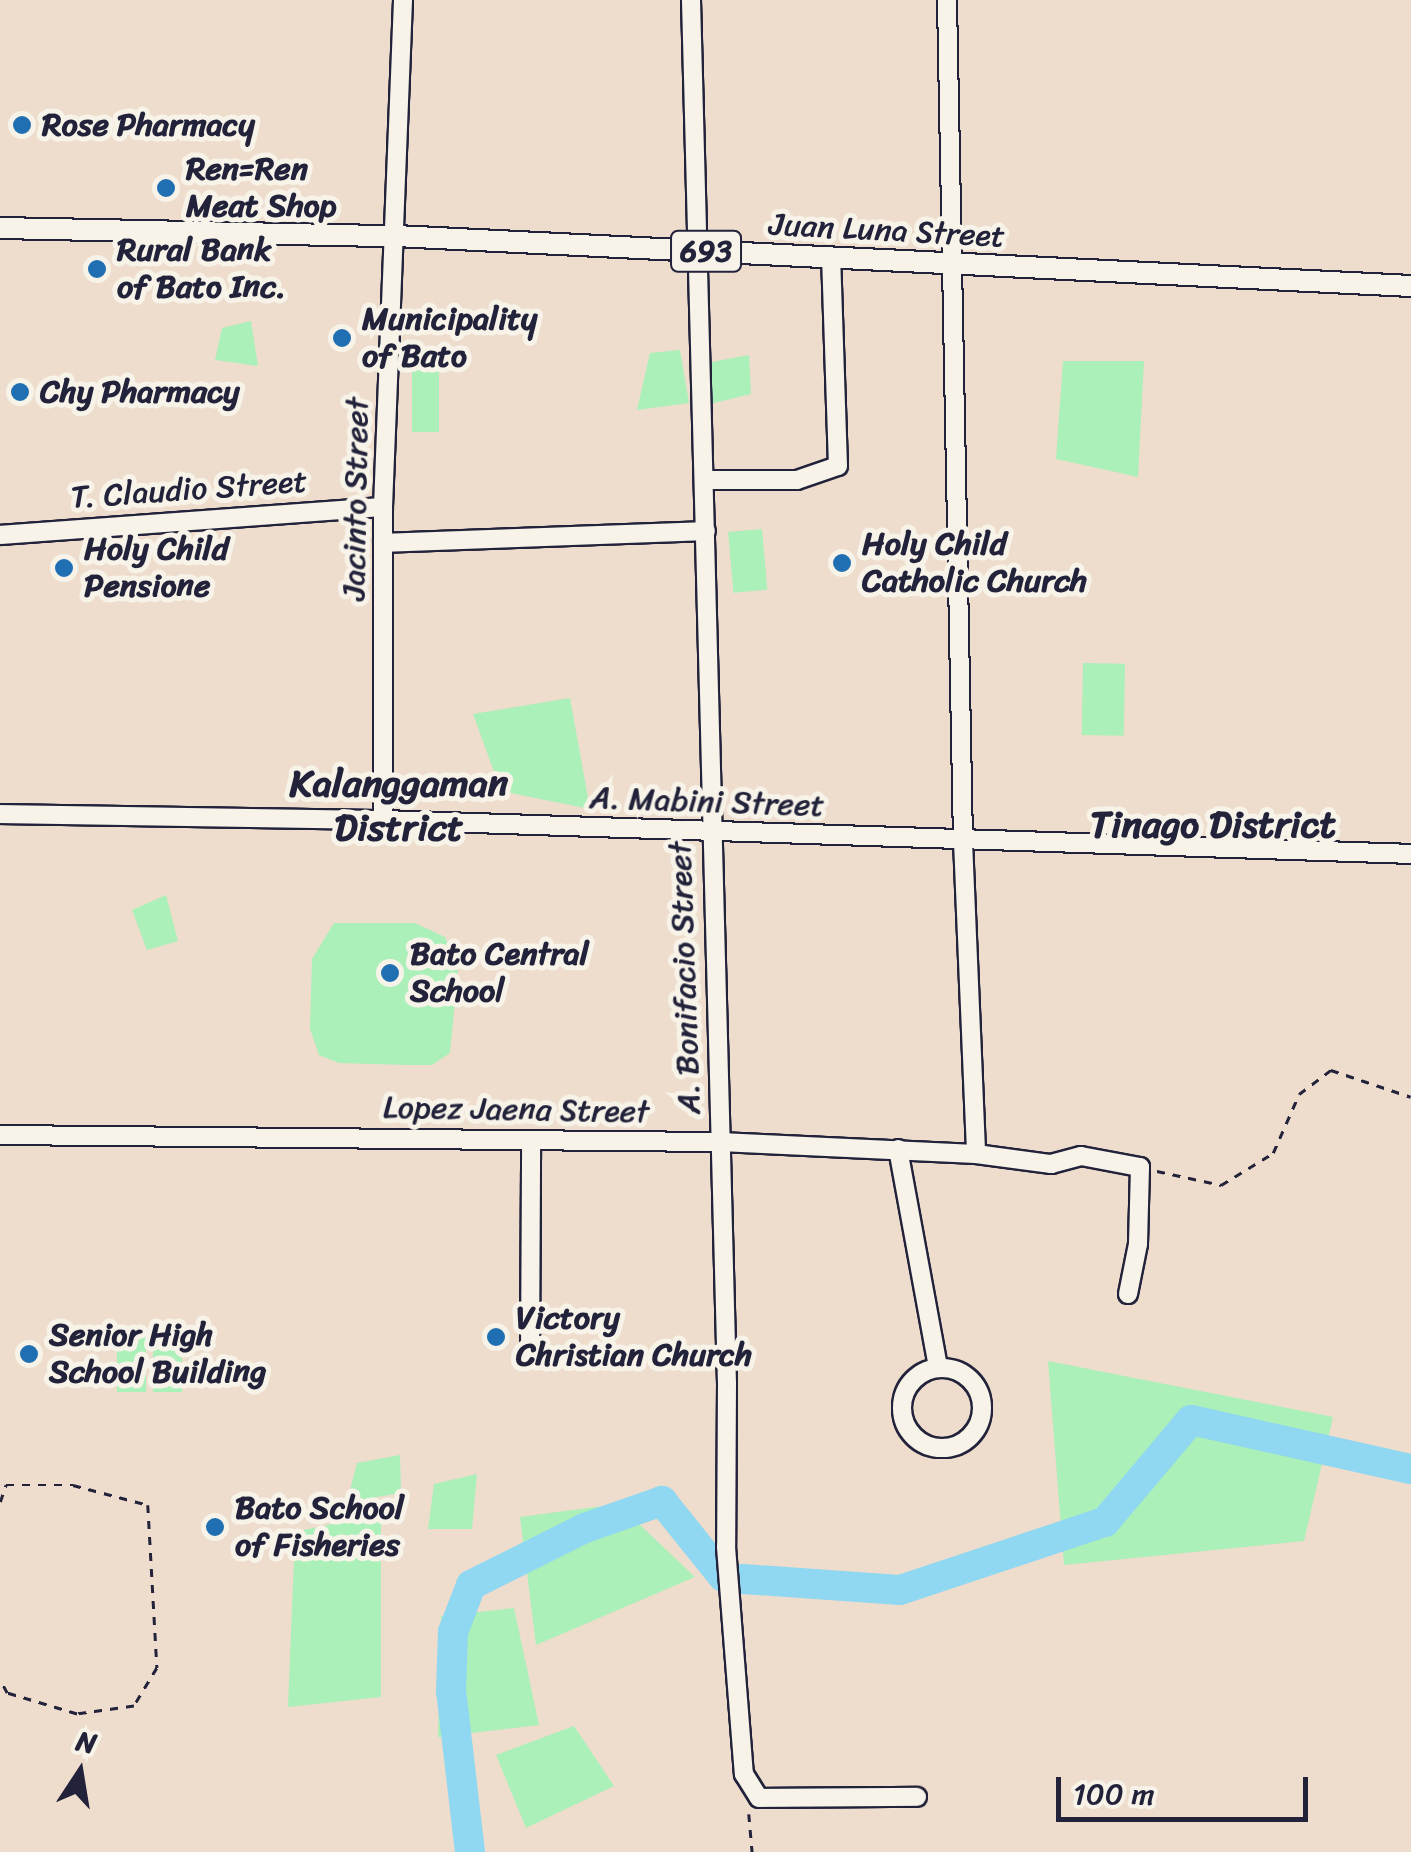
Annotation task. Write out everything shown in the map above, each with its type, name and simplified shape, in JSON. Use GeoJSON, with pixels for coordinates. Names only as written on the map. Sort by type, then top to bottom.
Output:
{"type":"FeatureCollection","features":[{"type":"Feature","properties":{"kind":"main road","name":"Juan Luna Street"},"geometry":{"type":"LineString","coordinates":[[0,228],[396,236],[1411,286]]}},
{"type":"Feature","properties":{"kind":"street","name":"Jacinto Street"},"geometry":{"type":"LineString","coordinates":[[383,820],[383,507],[404,0]]}},
{"type":"Feature","properties":{"kind":"street","name":"A. Bonifacio Street"},"geometry":{"type":"LineString","coordinates":[[691,0],[702,251],[726,1547],[744,1774],[751,1793]]}},
{"type":"Feature","properties":{"kind":"street"},"geometry":{"type":"LineString","coordinates":[[947,0],[963,841],[976,1154]]}},
{"type":"Feature","properties":{"kind":"street"},"geometry":{"type":"LineString","coordinates":[[705,480],[797,480],[838,466],[831,257]]}},
{"type":"Feature","properties":{"kind":"street","name":"T. Claudio Street"},"geometry":{"type":"LineString","coordinates":[[0,535],[383,507]]}},
{"type":"Feature","properties":{"kind":"street"},"geometry":{"type":"LineString","coordinates":[[383,543],[706,531]]}},
{"type":"Feature","properties":{"kind":"street","name":"A. Mabini Street"},"geometry":{"type":"LineString","coordinates":[[0,814],[383,820],[1411,854]]}},
{"type":"Feature","properties":{"kind":"street","name":"Lopez Jaena Street"},"geometry":{"type":"LineString","coordinates":[[0,1135],[720,1142],[976,1154],[1051,1164],[1081,1156],[1140,1168]]}},
{"type":"Feature","properties":{"kind":"street"},"geometry":{"type":"LineString","coordinates":[[530,1357],[531,1140]]}},
{"type":"Feature","properties":{"kind":"street"},"geometry":{"type":"LineString","coordinates":[[898,1149],[938,1366]]}},
{"type":"Feature","properties":{"kind":"street"},"geometry":{"type":"LineString","coordinates":[[1128,1294],[1138,1244],[1140,1168]]}},
{"type":"Feature","properties":{"kind":"street"},"geometry":{"type":"LineString","coordinates":[[938,1366],[966,1374],[983,1399],[978,1428],[956,1448],[927,1448],[901,1421],[906,1385],[938,1366]]}},
{"type":"Feature","properties":{"kind":"street"},"geometry":{"type":"LineString","coordinates":[[751,1793],[917,1796]]}},
{"type":"Feature","properties":{"kind":"path"},"geometry":{"type":"LineString","coordinates":[[1140,1168],[1221,1186],[1273,1153],[1299,1094],[1331,1070],[1411,1097]]}},
{"type":"Feature","properties":{"kind":"path"},"geometry":{"type":"LineString","coordinates":[[0,1502],[6,1485],[73,1485],[148,1504],[157,1668],[134,1706],[77,1714],[7,1694],[0,1680]]}},
{"type":"Feature","properties":{"kind":"path"},"geometry":{"type":"LineString","coordinates":[[751,1793],[752,1852]]}},
{"type":"Feature","properties":{"kind":"green space"},"geometry":{"type":"Polygon","coordinates":[[[251,321],[258,366],[215,360],[222,328],[251,321]]]}},
{"type":"Feature","properties":{"kind":"green space"},"geometry":{"type":"Polygon","coordinates":[[[680,350],[689,403],[637,410],[650,353],[680,350]]]}},
{"type":"Feature","properties":{"kind":"green space"},"geometry":{"type":"Polygon","coordinates":[[[749,355],[751,394],[710,404],[712,362],[749,355]]]}},
{"type":"Feature","properties":{"kind":"green space"},"geometry":{"type":"Polygon","coordinates":[[[1063,361],[1144,361],[1138,477],[1056,459],[1063,361]]]}},
{"type":"Feature","properties":{"kind":"green space"},"geometry":{"type":"Polygon","coordinates":[[[412,368],[439,368],[439,432],[412,432],[412,368]]]}},
{"type":"Feature","properties":{"kind":"green space"},"geometry":{"type":"Polygon","coordinates":[[[762,529],[767,590],[733,593],[728,532],[762,529]]]}},
{"type":"Feature","properties":{"kind":"green space"},"geometry":{"type":"Polygon","coordinates":[[[1083,663],[1125,664],[1124,736],[1082,735],[1083,663]]]}},
{"type":"Feature","properties":{"kind":"green space"},"geometry":{"type":"Polygon","coordinates":[[[570,698],[590,809],[501,791],[473,714],[570,698]]]}},
{"type":"Feature","properties":{"kind":"green space"},"geometry":{"type":"Polygon","coordinates":[[[166,895],[178,941],[147,950],[132,910],[166,895]]]}},
{"type":"Feature","properties":{"kind":"green space"},"geometry":{"type":"Polygon","coordinates":[[[334,923],[415,923],[445,937],[458,970],[450,1053],[432,1065],[339,1063],[319,1055],[310,1029],[312,959],[334,923]]]}},
{"type":"Feature","properties":{"kind":"green space"},"geometry":{"type":"Polygon","coordinates":[[[117,1335],[146,1335],[146,1392],[117,1392],[117,1335]]]}},
{"type":"Feature","properties":{"kind":"green space"},"geometry":{"type":"Polygon","coordinates":[[[153,1335],[182,1335],[182,1392],[153,1392],[153,1335]]]}},
{"type":"Feature","properties":{"kind":"green space"},"geometry":{"type":"Polygon","coordinates":[[[1048,1361],[1333,1417],[1304,1541],[1064,1565],[1048,1361]]]}},
{"type":"Feature","properties":{"kind":"green space"},"geometry":{"type":"Polygon","coordinates":[[[400,1455],[401,1493],[347,1502],[357,1463],[400,1455]]]}},
{"type":"Feature","properties":{"kind":"green space"},"geometry":{"type":"Polygon","coordinates":[[[477,1474],[472,1529],[428,1529],[434,1484],[477,1474]]]}},
{"type":"Feature","properties":{"kind":"green space"},"geometry":{"type":"Polygon","coordinates":[[[618,1504],[695,1577],[536,1645],[520,1517],[618,1504]]]}},
{"type":"Feature","properties":{"kind":"green space"},"geometry":{"type":"Polygon","coordinates":[[[381,1513],[381,1697],[288,1707],[295,1532],[381,1513]]]}},
{"type":"Feature","properties":{"kind":"green space"},"geometry":{"type":"Polygon","coordinates":[[[514,1608],[539,1725],[438,1737],[441,1616],[514,1608]]]}},
{"type":"Feature","properties":{"kind":"green space"},"geometry":{"type":"Polygon","coordinates":[[[574,1726],[614,1786],[526,1828],[496,1755],[574,1726]]]}},
{"type":"Feature","properties":{"kind":"waterway"},"geometry":{"type":"LineString","coordinates":[[743,1579],[900,1590],[1105,1522],[1191,1420],[1411,1469]]}},
{"type":"Feature","properties":{"kind":"waterway"},"geometry":{"type":"LineString","coordinates":[[470,1852],[451,1691],[453,1632],[471,1585],[585,1528],[662,1501],[723,1577]]}},
{"type":"Feature","properties":{"kind":"place","name":"Rose Pharmacy"},"geometry":{"type":"Point","coordinates":[22,125]}},
{"type":"Feature","properties":{"kind":"place","name":"Ren=Ren Meat Shop"},"geometry":{"type":"Point","coordinates":[166,188]}},
{"type":"Feature","properties":{"kind":"place","name":"Rural Bank of Bato Inc."},"geometry":{"type":"Point","coordinates":[97,269]}},
{"type":"Feature","properties":{"kind":"place","name":"Municipality of Bato"},"geometry":{"type":"Point","coordinates":[342,338]}},
{"type":"Feature","properties":{"kind":"place","name":"Chy Pharmacy"},"geometry":{"type":"Point","coordinates":[20,392]}},
{"type":"Feature","properties":{"kind":"place","name":"Holy Child Catholic Church"},"geometry":{"type":"Point","coordinates":[842,563]}},
{"type":"Feature","properties":{"kind":"place","name":"Holy Child Pensione"},"geometry":{"type":"Point","coordinates":[64,568]}},
{"type":"Feature","properties":{"kind":"place","name":"Bato Central School"},"geometry":{"type":"Point","coordinates":[390,973]}},
{"type":"Feature","properties":{"kind":"place","name":"Victory Christian Church"},"geometry":{"type":"Point","coordinates":[496,1337]}},
{"type":"Feature","properties":{"kind":"place","name":"Senior High School Building"},"geometry":{"type":"Point","coordinates":[29,1354]}},
{"type":"Feature","properties":{"kind":"place","name":"Bato School of Fisheries"},"geometry":{"type":"Point","coordinates":[215,1527]}},
{"type":"Feature","properties":{"kind":"district","name":"Kalanggaman District"},"geometry":{"type":"Point","coordinates":[399,806]}},
{"type":"Feature","properties":{"kind":"district","name":"Tinago District"},"geometry":{"type":"Point","coordinates":[1213,825]}}]}
